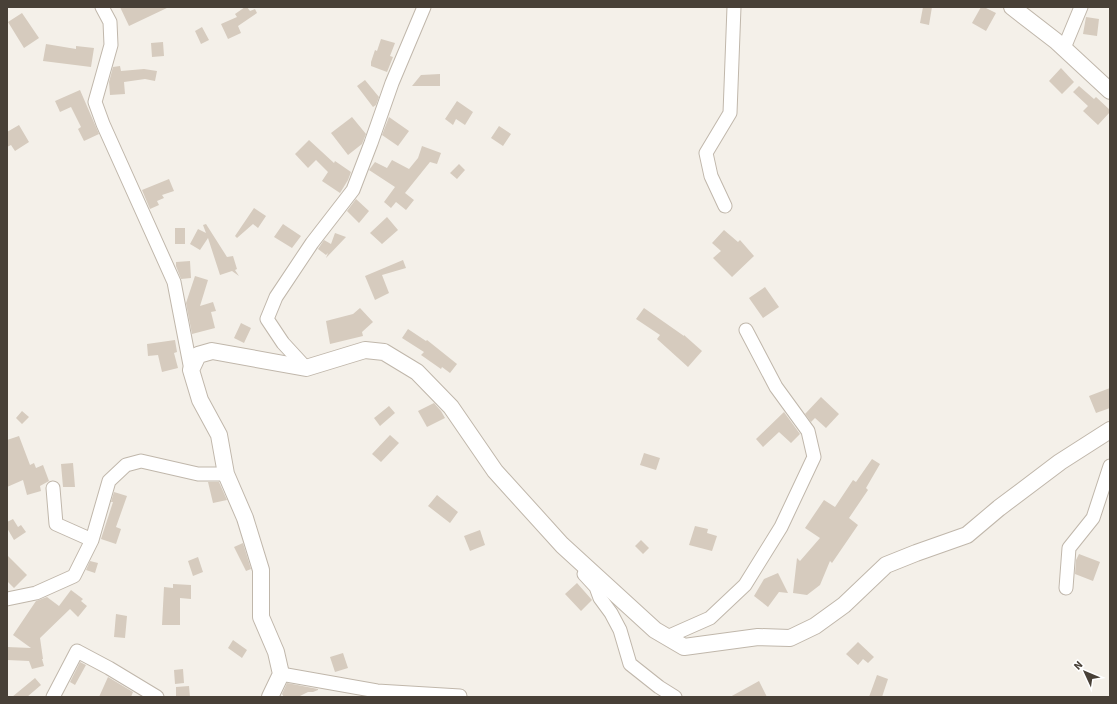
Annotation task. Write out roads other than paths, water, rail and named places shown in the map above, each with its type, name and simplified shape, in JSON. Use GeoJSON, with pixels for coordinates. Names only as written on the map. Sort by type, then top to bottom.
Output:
{"type":"FeatureCollection","features":[{"type":"Feature","properties":{"kind":"street"},"geometry":{"type":"LineString","coordinates":[[102,7],[110,22],[111,45],[95,102],[103,124],[174,282],[191,370],[200,400],[219,435],[226,474],[245,518],[261,570],[260,617],[276,652],[281,674],[270,697]]}},
{"type":"Feature","properties":{"kind":"street"},"geometry":{"type":"LineString","coordinates":[[306,368],[283,343],[267,319],[276,297],[312,242],[353,190],[372,143],[392,83],[424,7]]}},
{"type":"Feature","properties":{"kind":"street"},"geometry":{"type":"LineString","coordinates":[[725,206],[710,176],[706,153],[730,113],[734,7]]}},
{"type":"Feature","properties":{"kind":"street"},"geometry":{"type":"LineString","coordinates":[[1012,7],[1064,48],[1110,91]]}},
{"type":"Feature","properties":{"kind":"street"},"geometry":{"type":"LineString","coordinates":[[1064,48],[1081,7]]}},
{"type":"Feature","properties":{"kind":"street"},"geometry":{"type":"LineString","coordinates":[[667,637],[710,618],[745,585],[781,527],[814,457],[808,431],[776,387],[746,330]]}},
{"type":"Feature","properties":{"kind":"street"},"geometry":{"type":"LineString","coordinates":[[191,370],[198,355],[212,351],[306,368],[365,350],[384,352],[417,372],[451,407],[496,471],[563,545],[655,630],[684,646],[758,637],[790,638],[815,626],[844,604],[886,565],[916,552],[967,535],[999,508],[1060,462],[1110,430]]}},
{"type":"Feature","properties":{"kind":"street"},"geometry":{"type":"LineString","coordinates":[[7,598],[36,593],[74,576],[92,540],[109,481],[126,465],[141,461],[198,474],[226,474]]}},
{"type":"Feature","properties":{"kind":"street"},"geometry":{"type":"LineString","coordinates":[[1066,588],[1069,548],[1094,518],[1110,466]]}},
{"type":"Feature","properties":{"kind":"street"},"geometry":{"type":"LineString","coordinates":[[53,488],[56,524],[92,540]]}},
{"type":"Feature","properties":{"kind":"street"},"geometry":{"type":"LineString","coordinates":[[563,545],[571,559],[596,587],[600,598],[611,613],[620,630],[630,664],[659,687],[675,697]]}},
{"type":"Feature","properties":{"kind":"street"},"geometry":{"type":"LineString","coordinates":[[53,697],[77,651],[109,668],[157,697]]}},
{"type":"Feature","properties":{"kind":"street"},"geometry":{"type":"LineString","coordinates":[[281,674],[377,690],[460,696]]}}]}
